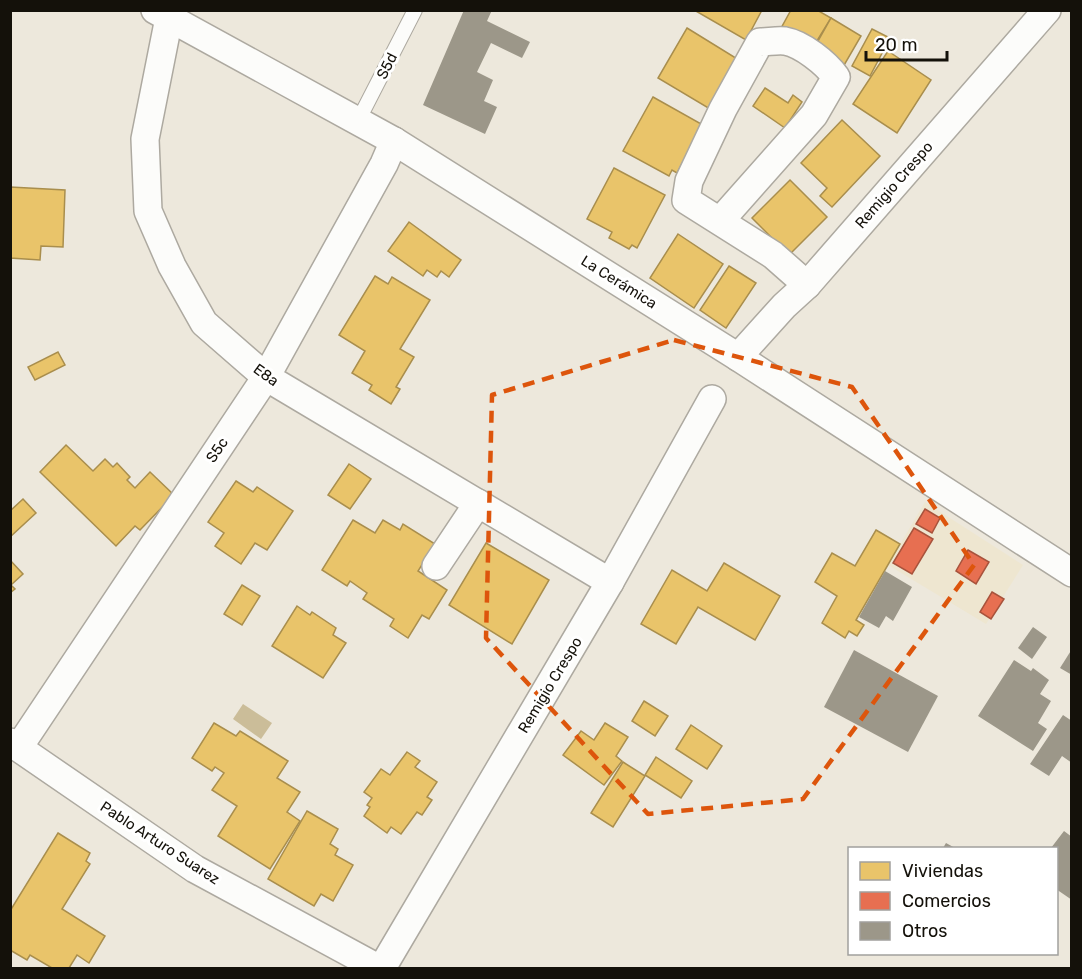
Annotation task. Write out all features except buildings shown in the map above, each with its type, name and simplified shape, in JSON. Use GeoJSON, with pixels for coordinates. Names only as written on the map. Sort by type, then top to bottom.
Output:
{"type":"FeatureCollection","features":[{"type":"Feature","properties":{"kind":"street","name":"Remigio Crespo"},"geometry":{"type":"LineString","coordinates":[[738,357],[784,306],[807,285],[1047,10]]}},
{"type":"Feature","properties":{"kind":"street","name":"La Cerámica"},"geometry":{"type":"LineString","coordinates":[[162,14],[394,141],[738,357],[1071,573]]}},
{"type":"Feature","properties":{"kind":"street","name":"E8a"},"geometry":{"type":"LineString","coordinates":[[162,14],[145,139],[148,211],[172,266],[204,322],[266,377],[610,582]]}},
{"type":"Feature","properties":{"kind":"street"},"geometry":{"type":"LineString","coordinates":[[720,221],[814,115],[836,77],[829,67],[817,57],[786,41],[760,42],[728,100],[689,181],[686,200],[773,255],[807,285]]}},
{"type":"Feature","properties":{"kind":"street","name":"S5c"},"geometry":{"type":"LineString","coordinates":[[15,745],[266,377],[384,164],[394,141]]}},
{"type":"Feature","properties":{"kind":"street","name":"Remigio Crespo"},"geometry":{"type":"LineString","coordinates":[[380,969],[610,582],[712,399]]}},
{"type":"Feature","properties":{"kind":"street"},"geometry":{"type":"LineString","coordinates":[[436,566],[478,503]]}},
{"type":"Feature","properties":{"kind":"street","name":"Pablo Arturo Suarez"},"geometry":{"type":"LineString","coordinates":[[15,745],[195,869],[380,969]]}},
{"type":"Feature","properties":{"kind":"lane","name":"S5d"},"geometry":{"type":"LineString","coordinates":[[358,121],[415,10]]}},
{"type":"Feature","properties":{"kind":"highlighted area"},"geometry":{"type":"Polygon","coordinates":[[[674,340],[852,387],[974,565],[803,799],[648,814],[486,638],[492,395],[674,340]]]}},
{"type":"Feature","properties":{"kind":"shaded area"},"geometry":{"type":"Polygon","coordinates":[[[925,502],[1023,565],[986,624],[888,565],[925,502]]]}},
{"type":"Feature","properties":{"kind":"shaded area"},"geometry":{"type":"Polygon","coordinates":[[[243,704],[272,723],[261,739],[233,719],[243,704]]]}}]}
